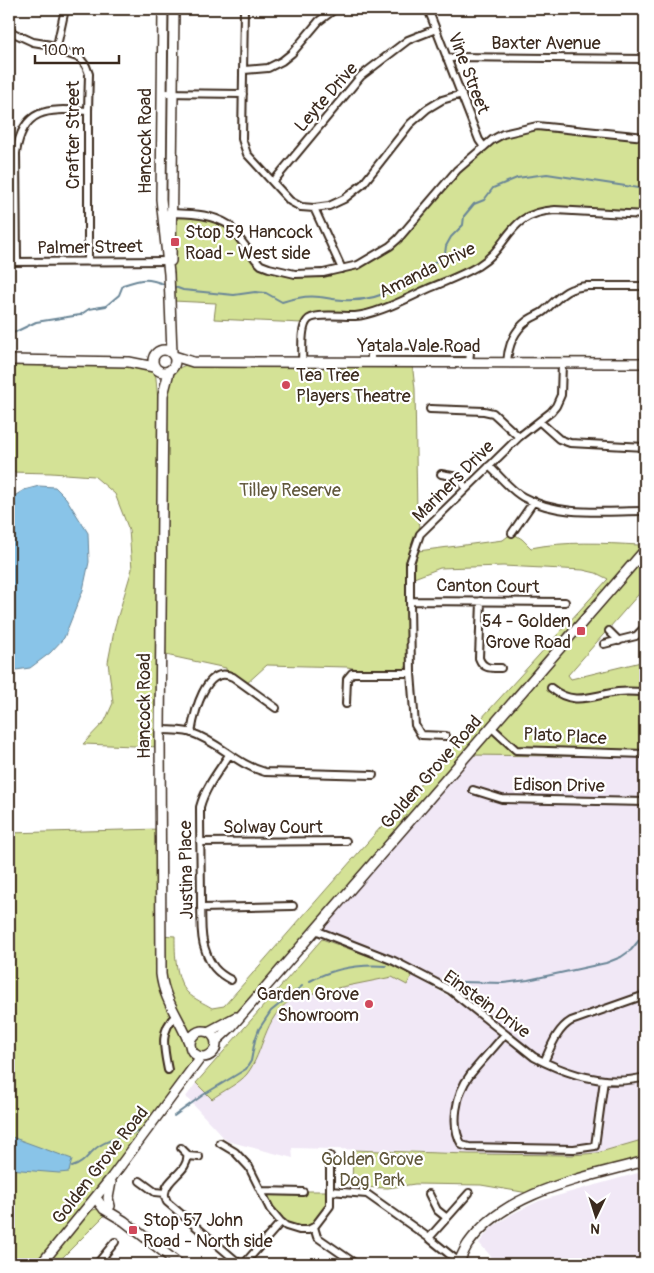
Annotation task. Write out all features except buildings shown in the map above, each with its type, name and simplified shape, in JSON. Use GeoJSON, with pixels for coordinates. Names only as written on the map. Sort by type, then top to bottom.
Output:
{"type":"FeatureCollection","features":[{"type":"Feature","properties":{"kind":"main road","name":"Hancock Road"},"geometry":{"type":"LineString","coordinates":[[163,9],[162,212],[169,261]]}},
{"type":"Feature","properties":{"kind":"main road","name":"Hancock Road"},"geometry":{"type":"LineString","coordinates":[[173,354],[169,261],[172,213],[174,9]]}},
{"type":"Feature","properties":{"kind":"main road","name":"Hancock Road"},"geometry":{"type":"LineString","coordinates":[[158,353],[166,340],[167,320],[170,312]]}},
{"type":"Feature","properties":{"kind":"main road"},"geometry":{"type":"LineString","coordinates":[[9,360],[129,362],[163,372],[171,370],[176,363],[173,354],[166,350],[129,362]]}},
{"type":"Feature","properties":{"kind":"main road"},"geometry":{"type":"LineString","coordinates":[[156,369],[153,362],[158,353]]}},
{"type":"Feature","properties":{"kind":"main road","name":"Yatala Vale Road"},"geometry":{"type":"LineString","coordinates":[[173,354],[193,362]]}},
{"type":"Feature","properties":{"kind":"main road","name":"Yatala Vale Road"},"geometry":{"type":"LineString","coordinates":[[171,370],[193,362],[645,363]]}},
{"type":"Feature","properties":{"kind":"main road","name":"Hancock Road"},"geometry":{"type":"LineString","coordinates":[[156,369],[163,395],[160,730],[161,974],[165,995],[185,1030],[191,1048]]}},
{"type":"Feature","properties":{"kind":"main road","name":"Hancock Road"},"geometry":{"type":"LineString","coordinates":[[163,395],[171,370]]}},
{"type":"Feature","properties":{"kind":"main road","name":"Golden Grove Road"},"geometry":{"type":"LineString","coordinates":[[216,1041],[231,1027],[316,930],[645,550]]}},
{"type":"Feature","properties":{"kind":"main road","name":"Golden Grove Road"},"geometry":{"type":"LineString","coordinates":[[208,1032],[241,1014]]}},
{"type":"Feature","properties":{"kind":"main road","name":"Hancock Road"},"geometry":{"type":"LineString","coordinates":[[176,1015],[198,1032]]}},
{"type":"Feature","properties":{"kind":"main road"},"geometry":{"type":"LineString","coordinates":[[198,1032],[208,1032],[216,1041],[215,1049],[209,1056],[201,1057],[191,1048],[192,1037],[198,1032]]}},
{"type":"Feature","properties":{"kind":"main road","name":"Golden Grove Road"},"geometry":{"type":"LineString","coordinates":[[182,1082],[190,1061],[191,1048]]}},
{"type":"Feature","properties":{"kind":"main road","name":"Golden Grove Road"},"geometry":{"type":"LineString","coordinates":[[41,1264],[96,1198],[201,1057]]}},
{"type":"Feature","properties":{"kind":"main road"},"geometry":{"type":"LineString","coordinates":[[460,1261],[466,1246],[482,1227],[518,1201],[557,1186],[645,1161]]}},
{"type":"Feature","properties":{"kind":"main road"},"geometry":{"type":"LineString","coordinates":[[460,1261],[495,1221],[520,1205],[545,1195],[645,1165]]}},
{"type":"Feature","properties":{"kind":"main road"},"geometry":{"type":"LineString","coordinates":[[107,1208],[108,1191],[112,1177]]}},
{"type":"Feature","properties":{"kind":"main road"},"geometry":{"type":"LineString","coordinates":[[96,1198],[179,1264]]}},
{"type":"Feature","properties":{"kind":"main road"},"geometry":{"type":"LineString","coordinates":[[85,1212],[107,1208]]}},
{"type":"Feature","properties":{"kind":"street"},"geometry":{"type":"LineString","coordinates":[[57,46],[65,9]]}},
{"type":"Feature","properties":{"kind":"street"},"geometry":{"type":"LineString","coordinates":[[244,9],[242,139],[247,154],[290,201],[301,207],[329,206],[344,198],[363,184],[410,124],[427,109],[442,100],[462,94]]}},
{"type":"Feature","properties":{"kind":"street"},"geometry":{"type":"LineString","coordinates":[[244,70],[268,68],[282,61],[335,9]]}},
{"type":"Feature","properties":{"kind":"street","name":"Vine Street"},"geometry":{"type":"LineString","coordinates":[[428,9],[484,147]]}},
{"type":"Feature","properties":{"kind":"street","name":"Leyte Drive"},"geometry":{"type":"LineString","coordinates":[[273,182],[361,76],[408,40],[436,29]]}},
{"type":"Feature","properties":{"kind":"street","name":"Crafter Street"},"geometry":{"type":"LineString","coordinates":[[9,31],[33,42],[57,46],[64,53],[80,58],[89,74],[88,262]]}},
{"type":"Feature","properties":{"kind":"street","name":"Baxter Avenue"},"geometry":{"type":"LineString","coordinates":[[448,59],[457,57],[645,58]]}},
{"type":"Feature","properties":{"kind":"street"},"geometry":{"type":"LineString","coordinates":[[162,93],[243,94]]}},
{"type":"Feature","properties":{"kind":"street"},"geometry":{"type":"LineString","coordinates":[[17,262],[16,153],[18,137],[35,115],[57,110],[88,111]]}},
{"type":"Feature","properties":{"kind":"street"},"geometry":{"type":"LineString","coordinates":[[162,212],[212,216],[223,221],[229,225],[256,260],[269,268],[309,274],[342,269],[358,265],[384,250],[398,239],[457,170],[497,136],[537,126],[645,137]]}},
{"type":"Feature","properties":{"kind":"street"},"geometry":{"type":"LineString","coordinates":[[314,208],[342,269]]}},
{"type":"Feature","properties":{"kind":"street","name":"Amanda Drive"},"geometry":{"type":"LineString","coordinates":[[302,362],[304,330],[310,318],[318,316],[362,316],[401,301],[478,266],[494,253],[511,230],[528,216],[555,210],[645,215]]}},
{"type":"Feature","properties":{"kind":"street","name":"Palmer Street"},"geometry":{"type":"LineString","coordinates":[[9,262],[169,261]]}},
{"type":"Feature","properties":{"kind":"street"},"geometry":{"type":"LineString","coordinates":[[507,362],[510,344],[518,331],[528,320],[544,310],[564,292],[578,286],[645,286]]}},
{"type":"Feature","properties":{"kind":"street","name":"Mariners Drive"},"geometry":{"type":"LineString","coordinates":[[446,736],[421,734],[415,725],[411,673],[410,563],[420,534],[518,438],[551,412],[561,395],[562,363]]}},
{"type":"Feature","properties":{"kind":"street"},"geometry":{"type":"LineString","coordinates":[[430,409],[493,413],[518,438]]}},
{"type":"Feature","properties":{"kind":"street"},"geometry":{"type":"LineString","coordinates":[[540,422],[559,440],[570,443],[645,447]]}},
{"type":"Feature","properties":{"kind":"street"},"geometry":{"type":"LineString","coordinates":[[489,466],[522,496],[551,507],[573,511],[644,511]]}},
{"type":"Feature","properties":{"kind":"street"},"geometry":{"type":"LineString","coordinates":[[441,474],[458,477],[466,488]]}},
{"type":"Feature","properties":{"kind":"street"},"geometry":{"type":"LineString","coordinates":[[512,533],[534,501]]}},
{"type":"Feature","properties":{"kind":"street","name":"Canton Court"},"geometry":{"type":"LineString","coordinates":[[410,600],[565,602]]}},
{"type":"Feature","properties":{"kind":"street"},"geometry":{"type":"LineString","coordinates":[[481,601],[479,658],[485,667],[502,668]]}},
{"type":"Feature","properties":{"kind":"street"},"geometry":{"type":"LineString","coordinates":[[604,644],[636,636],[645,627]]}},
{"type":"Feature","properties":{"kind":"street"},"geometry":{"type":"LineString","coordinates":[[609,631],[619,640]]}},
{"type":"Feature","properties":{"kind":"street"},"geometry":{"type":"LineString","coordinates":[[346,704],[347,679],[352,673],[411,673]]}},
{"type":"Feature","properties":{"kind":"street"},"geometry":{"type":"LineString","coordinates":[[191,733],[194,715],[202,692],[212,681],[226,674],[276,708]]}},
{"type":"Feature","properties":{"kind":"street"},"geometry":{"type":"LineString","coordinates":[[551,688],[562,697],[572,698],[591,698],[620,692],[645,692]]}},
{"type":"Feature","properties":{"kind":"street","name":"Plato Place"},"geometry":{"type":"LineString","coordinates":[[491,727],[516,750],[645,754]]}},
{"type":"Feature","properties":{"kind":"street"},"geometry":{"type":"LineString","coordinates":[[160,730],[191,733],[208,741],[252,769],[276,773],[373,775]]}},
{"type":"Feature","properties":{"kind":"street","name":"Justina Place"},"geometry":{"type":"LineString","coordinates":[[229,755],[202,799],[200,807],[200,842],[202,938],[213,968],[219,974],[231,980]]}},
{"type":"Feature","properties":{"kind":"street","name":"Edison Drive"},"geometry":{"type":"LineString","coordinates":[[473,790],[502,799],[645,802]]}},
{"type":"Feature","properties":{"kind":"street","name":"Solway Court"},"geometry":{"type":"LineString","coordinates":[[200,842],[346,842]]}},
{"type":"Feature","properties":{"kind":"street"},"geometry":{"type":"LineString","coordinates":[[201,908],[293,906]]}},
{"type":"Feature","properties":{"kind":"street","name":"Einstein Drive"},"geometry":{"type":"LineString","coordinates":[[316,930],[394,961],[450,990],[534,1057],[544,1062],[580,1077],[618,1081],[645,1077]]}},
{"type":"Feature","properties":{"kind":"street"},"geometry":{"type":"LineString","coordinates":[[544,1062],[556,1036],[564,1025],[645,995]]}},
{"type":"Feature","properties":{"kind":"street"},"geometry":{"type":"LineString","coordinates":[[168,1070],[165,1056],[165,1031],[168,1022],[176,1015]]}},
{"type":"Feature","properties":{"kind":"street"},"geometry":{"type":"LineString","coordinates":[[504,1034],[468,1077],[460,1097],[455,1121],[458,1139],[462,1145],[469,1147],[574,1149],[595,1146],[604,1080]]}},
{"type":"Feature","properties":{"kind":"street"},"geometry":{"type":"LineString","coordinates":[[220,1144],[235,1152],[249,1168],[270,1209],[281,1222],[286,1226],[299,1230],[308,1230],[314,1227],[330,1206],[330,1156]]}},
{"type":"Feature","properties":{"kind":"street"},"geometry":{"type":"LineString","coordinates":[[181,1148],[188,1156],[199,1157]]}},
{"type":"Feature","properties":{"kind":"street"},"geometry":{"type":"LineString","coordinates":[[188,1156],[180,1173],[168,1186],[165,1194],[167,1202],[240,1264]]}},
{"type":"Feature","properties":{"kind":"street"},"geometry":{"type":"LineString","coordinates":[[140,1182],[155,1192],[165,1194]]}},
{"type":"Feature","properties":{"kind":"street"},"geometry":{"type":"LineString","coordinates":[[261,1191],[303,1192]]}},
{"type":"Feature","properties":{"kind":"street"},"geometry":{"type":"LineString","coordinates":[[330,1191],[367,1194],[460,1261]]}},
{"type":"Feature","properties":{"kind":"street"},"geometry":{"type":"LineString","coordinates":[[429,1238],[469,1193]]}},
{"type":"Feature","properties":{"kind":"street"},"geometry":{"type":"LineString","coordinates":[[429,1194],[437,1210],[447,1218]]}},
{"type":"Feature","properties":{"kind":"street"},"geometry":{"type":"LineString","coordinates":[[244,1264],[281,1222]]}},
{"type":"Feature","properties":{"kind":"street"},"geometry":{"type":"LineString","coordinates":[[314,1227],[317,1236],[356,1264]]}},
{"type":"Feature","properties":{"kind":"street"},"geometry":{"type":"LineString","coordinates":[[97,1264],[115,1242]]}},
{"type":"Feature","properties":{"kind":"street"},"geometry":{"type":"LineString","coordinates":[[103,1258],[110,1264]]}},
{"type":"Feature","properties":{"kind":"street"},"geometry":{"type":"LineString","coordinates":[[341,1264],[347,1258]]}},
{"type":"Feature","properties":{"kind":"shaded area"},"geometry":{"type":"Polygon","coordinates":[[[467,755],[645,757],[645,1139],[597,1153],[573,1155],[468,1154],[292,1148],[293,1158],[227,1141],[186,1097],[196,1083],[322,939],[387,963],[412,975],[458,1002],[460,998],[406,967],[315,930],[467,755]]]}},
{"type":"Feature","properties":{"kind":"shaded area"},"geometry":{"type":"Polygon","coordinates":[[[645,1171],[645,1264],[498,1264],[479,1243],[491,1228],[512,1214],[539,1201],[645,1171]]]}},
{"type":"Feature","properties":{"kind":"green space"},"geometry":{"type":"Polygon","coordinates":[[[537,126],[645,138],[645,215],[548,210],[522,220],[487,259],[445,281],[362,315],[318,316],[302,323],[214,319],[216,303],[173,301],[172,213],[223,221],[256,260],[286,273],[362,266],[390,246],[457,170],[497,136],[537,126]]]}},
{"type":"Feature","properties":{"kind":"green space","name":"Tilley Reserve"},"geometry":{"type":"Polygon","coordinates":[[[9,360],[136,360],[155,368],[162,444],[169,372],[193,362],[412,362],[415,389],[417,515],[420,526],[406,561],[408,664],[404,669],[383,670],[267,665],[245,685],[226,674],[226,668],[161,654],[160,747],[83,744],[105,721],[113,703],[108,662],[115,626],[132,569],[129,530],[115,494],[94,476],[9,472],[9,360]]]}},
{"type":"Feature","properties":{"kind":"green space"},"geometry":{"type":"Polygon","coordinates":[[[512,533],[531,548],[571,543],[639,545],[645,538],[645,587],[568,675],[571,679],[645,661],[645,757],[467,755],[198,1063],[38,1264],[9,1264],[9,833],[160,829],[161,935],[175,936],[178,974],[188,993],[212,1008],[224,1006],[395,811],[608,579],[596,573],[583,570],[503,566],[440,568],[414,578],[418,551],[503,540],[512,533]]]}},
{"type":"Feature","properties":{"kind":"green space"},"geometry":{"type":"Polygon","coordinates":[[[322,939],[385,962],[412,975],[407,985],[392,977],[337,988],[338,995],[328,997],[326,990],[290,1001],[281,1008],[269,1025],[253,1065],[247,1074],[212,1099],[196,1083],[322,939]]]}},
{"type":"Feature","properties":{"kind":"green space","name":"Golden Grove Dog Park"},"geometry":{"type":"Polygon","coordinates":[[[645,1139],[645,1158],[528,1193],[481,1185],[415,1184],[388,1188],[352,1187],[353,1150],[572,1155],[597,1153],[645,1139]]]}},
{"type":"Feature","properties":{"kind":"green space"},"geometry":{"type":"Polygon","coordinates":[[[261,1191],[330,1191],[330,1206],[308,1230],[286,1226],[261,1191]]]}},
{"type":"Feature","properties":{"kind":"green space"},"geometry":{"type":"Polygon","coordinates":[[[104,1209],[108,1212],[56,1264],[41,1264],[85,1212],[104,1209]]]}},
{"type":"Feature","properties":{"kind":"water"},"geometry":{"type":"Polygon","coordinates":[[[39,486],[55,487],[66,498],[88,533],[89,562],[83,590],[64,638],[50,653],[30,668],[9,671],[9,529],[11,498],[24,490],[39,486]]]}},
{"type":"Feature","properties":{"kind":"water"},"geometry":{"type":"Polygon","coordinates":[[[9,1136],[72,1159],[69,1172],[9,1169],[9,1136]]]}},
{"type":"Feature","properties":{"kind":"waterway"},"geometry":{"type":"LineString","coordinates":[[172,286],[183,290],[234,295],[255,292],[266,293],[282,302],[310,296],[343,300],[372,298],[398,288],[423,272],[445,254],[446,246],[451,237],[463,225],[464,216],[474,204],[484,200],[493,188],[517,178],[547,174],[645,189]]}},
{"type":"Feature","properties":{"kind":"waterway"},"geometry":{"type":"LineString","coordinates":[[9,335],[36,322],[80,315],[89,309],[106,306],[119,295],[123,285],[141,280],[155,281],[167,285]]}},
{"type":"Feature","properties":{"kind":"waterway"},"geometry":{"type":"LineString","coordinates":[[459,982],[503,983],[528,980],[606,963],[621,957],[631,950],[645,933]]}},
{"type":"Feature","properties":{"kind":"waterway"},"geometry":{"type":"LineString","coordinates":[[310,981],[328,973],[347,968],[386,966]]}},
{"type":"Feature","properties":{"kind":"waterway"},"geometry":{"type":"LineString","coordinates":[[174,1116],[203,1095],[246,1069],[251,1061],[259,1029],[271,1011],[302,986]]}},
{"type":"Feature","properties":{"kind":"waterway"},"geometry":{"type":"LineString","coordinates":[[72,1167],[81,1163],[104,1143],[141,1131]]}},
{"type":"Feature","properties":{"kind":"place","name":"Stop 59 Hancock Road - West side"},"geometry":{"type":"Point","coordinates":[175,242]}},
{"type":"Feature","properties":{"kind":"place","name":"Tea Tree Players Theatre"},"geometry":{"type":"Point","coordinates":[286,385]}},
{"type":"Feature","properties":{"kind":"place","name":"54 - Golden Grove Road"},"geometry":{"type":"Point","coordinates":[581,631]}},
{"type":"Feature","properties":{"kind":"place","name":"Garden Grove Showroom"},"geometry":{"type":"Point","coordinates":[369,1004]}},
{"type":"Feature","properties":{"kind":"place","name":"Stop 57 John Road - North side"},"geometry":{"type":"Point","coordinates":[133,1230]}}]}
